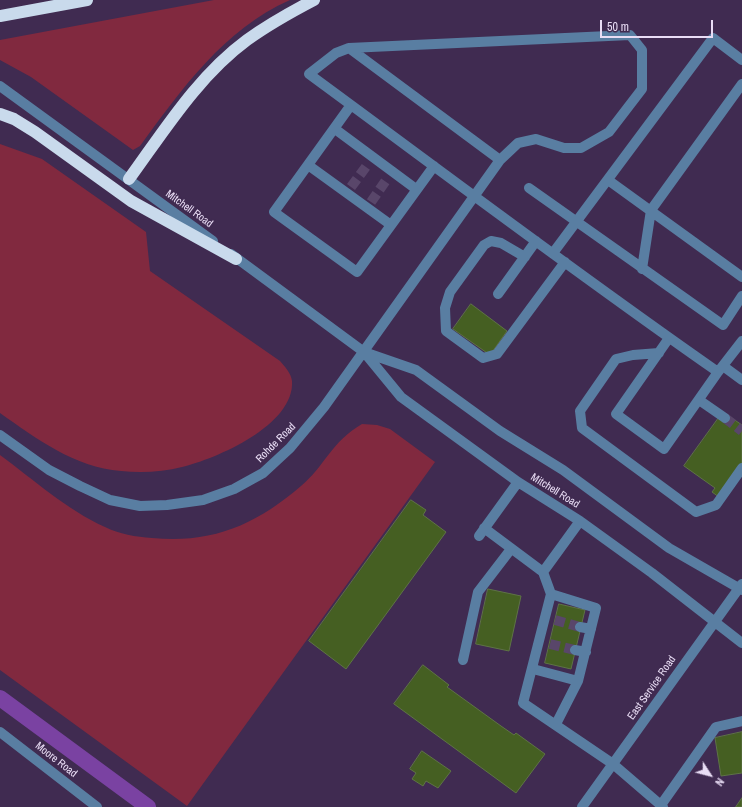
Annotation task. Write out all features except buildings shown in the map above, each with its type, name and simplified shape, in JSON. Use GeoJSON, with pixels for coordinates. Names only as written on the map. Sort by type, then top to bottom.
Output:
{"type":"FeatureCollection","features":[{"type":"Feature","properties":{"kind":"highway"},"geometry":{"type":"LineString","coordinates":[[0,16],[87,0]]}},
{"type":"Feature","properties":{"kind":"highway"},"geometry":{"type":"LineString","coordinates":[[129,179],[191,94],[215,68],[246,41],[282,16],[314,0]]}},
{"type":"Feature","properties":{"kind":"highway"},"geometry":{"type":"LineString","coordinates":[[0,114],[14,119],[35,132],[130,201],[236,259]]}},
{"type":"Feature","properties":{"kind":"street","name":"Rohde Road"},"geometry":{"type":"LineString","coordinates":[[0,435],[49,470],[110,500],[140,506],[167,505],[203,500],[234,489],[263,473],[285,453],[324,407],[500,160],[518,143],[536,139],[564,148],[581,148],[609,132],[642,89],[642,50],[630,35],[349,48]]}},
{"type":"Feature","properties":{"kind":"street"},"geometry":{"type":"LineString","coordinates":[[553,253],[713,38],[742,60]]}},
{"type":"Feature","properties":{"kind":"street"},"geometry":{"type":"LineString","coordinates":[[500,160],[349,48],[336,53],[309,74],[669,338],[742,380]]}},
{"type":"Feature","properties":{"kind":"street"},"geometry":{"type":"LineString","coordinates":[[642,269],[651,210],[742,84]]}},
{"type":"Feature","properties":{"kind":"street","name":"Mitchell Road"},"geometry":{"type":"LineString","coordinates":[[0,86],[364,352],[402,397],[518,482],[580,521],[652,573],[742,643]]}},
{"type":"Feature","properties":{"kind":"street"},"geometry":{"type":"LineString","coordinates":[[351,105],[274,212],[357,272],[434,166]]}},
{"type":"Feature","properties":{"kind":"street"},"geometry":{"type":"LineString","coordinates":[[334,129],[371,161],[390,175],[416,189]]}},
{"type":"Feature","properties":{"kind":"street"},"geometry":{"type":"LineString","coordinates":[[308,165],[349,190],[368,204],[391,225]]}},
{"type":"Feature","properties":{"kind":"street"},"geometry":{"type":"LineString","coordinates":[[608,180],[742,277]]}},
{"type":"Feature","properties":{"kind":"street"},"geometry":{"type":"LineString","coordinates":[[529,188],[722,325],[742,296]]}},
{"type":"Feature","properties":{"kind":"street"},"geometry":{"type":"LineString","coordinates":[[525,257],[501,243],[491,240],[484,246],[450,292],[445,308],[446,330],[483,358],[497,354],[565,262]]}},
{"type":"Feature","properties":{"kind":"street"},"geometry":{"type":"LineString","coordinates":[[498,294],[536,241]]}},
{"type":"Feature","properties":{"kind":"street"},"geometry":{"type":"LineString","coordinates":[[669,338],[616,414],[664,449],[742,340]]}},
{"type":"Feature","properties":{"kind":"street","name":"Mitchell Road"},"geometry":{"type":"LineString","coordinates":[[364,352],[416,370],[500,431],[563,470],[669,548],[741,587]]}},
{"type":"Feature","properties":{"kind":"street"},"geometry":{"type":"LineString","coordinates":[[659,353],[633,355],[616,359],[580,412],[582,428],[696,512],[716,505],[742,468]]}},
{"type":"Feature","properties":{"kind":"street"},"geometry":{"type":"LineString","coordinates":[[699,400],[725,418]]}},
{"type":"Feature","properties":{"kind":"street"},"geometry":{"type":"LineString","coordinates":[[518,482],[482,532],[511,549],[542,572],[551,594],[551,619],[545,643],[533,669],[523,703],[613,764],[662,806],[716,727],[742,721]]}},
{"type":"Feature","properties":{"kind":"street"},"geometry":{"type":"LineString","coordinates":[[542,572],[580,521]]}},
{"type":"Feature","properties":{"kind":"street"},"geometry":{"type":"LineString","coordinates":[[463,660],[478,592],[511,549]]}},
{"type":"Feature","properties":{"kind":"street","name":"East Service Road"},"geometry":{"type":"LineString","coordinates":[[582,807],[714,621],[741,587]]}},
{"type":"Feature","properties":{"kind":"street"},"geometry":{"type":"LineString","coordinates":[[551,594],[596,608],[578,681],[556,724]]}},
{"type":"Feature","properties":{"kind":"street"},"geometry":{"type":"LineString","coordinates":[[580,627],[591,629]]}},
{"type":"Feature","properties":{"kind":"street"},"geometry":{"type":"LineString","coordinates":[[575,650],[586,652]]}},
{"type":"Feature","properties":{"kind":"street"},"geometry":{"type":"LineString","coordinates":[[533,669],[578,681]]}},
{"type":"Feature","properties":{"kind":"street","name":"Moore Road"},"geometry":{"type":"LineString","coordinates":[[0,732],[97,807]]}},
{"type":"Feature","properties":{"kind":"shaded area"},"geometry":{"type":"Polygon","coordinates":[[[214,0],[290,0],[266,12],[244,27],[224,44],[188,83],[140,146],[133,150],[31,77],[0,60],[0,40],[214,0]]]}},
{"type":"Feature","properties":{"kind":"shaded area"},"geometry":{"type":"Polygon","coordinates":[[[0,144],[42,159],[146,232],[150,271],[280,361],[288,370],[292,381],[290,397],[281,412],[251,438],[233,448],[197,463],[152,472],[129,472],[87,464],[42,442],[0,413],[0,144]]]}},
{"type":"Feature","properties":{"kind":"shaded area"},"geometry":{"type":"Polygon","coordinates":[[[362,424],[377,425],[390,429],[435,462],[187,806],[0,670],[0,455],[77,512],[116,532],[146,538],[194,538],[232,529],[250,521],[284,500],[309,478],[343,438],[362,424]]]}},
{"type":"Feature","properties":{"kind":"waterway"},"geometry":{"type":"LineString","coordinates":[[0,698],[148,807]]}},
{"type":"Feature","properties":{"kind":"tunnel"},"geometry":{"type":"LineString","coordinates":[[351,187],[368,164]]}},
{"type":"Feature","properties":{"kind":"tunnel"},"geometry":{"type":"LineString","coordinates":[[371,202],[387,179]]}},
{"type":"Feature","properties":{"kind":"tunnel"},"geometry":{"type":"LineString","coordinates":[[725,418],[742,431]]}},
{"type":"Feature","properties":{"kind":"tunnel"},"geometry":{"type":"LineString","coordinates":[[555,620],[580,627]]}},
{"type":"Feature","properties":{"kind":"tunnel"},"geometry":{"type":"LineString","coordinates":[[550,644],[575,650]]}}]}
